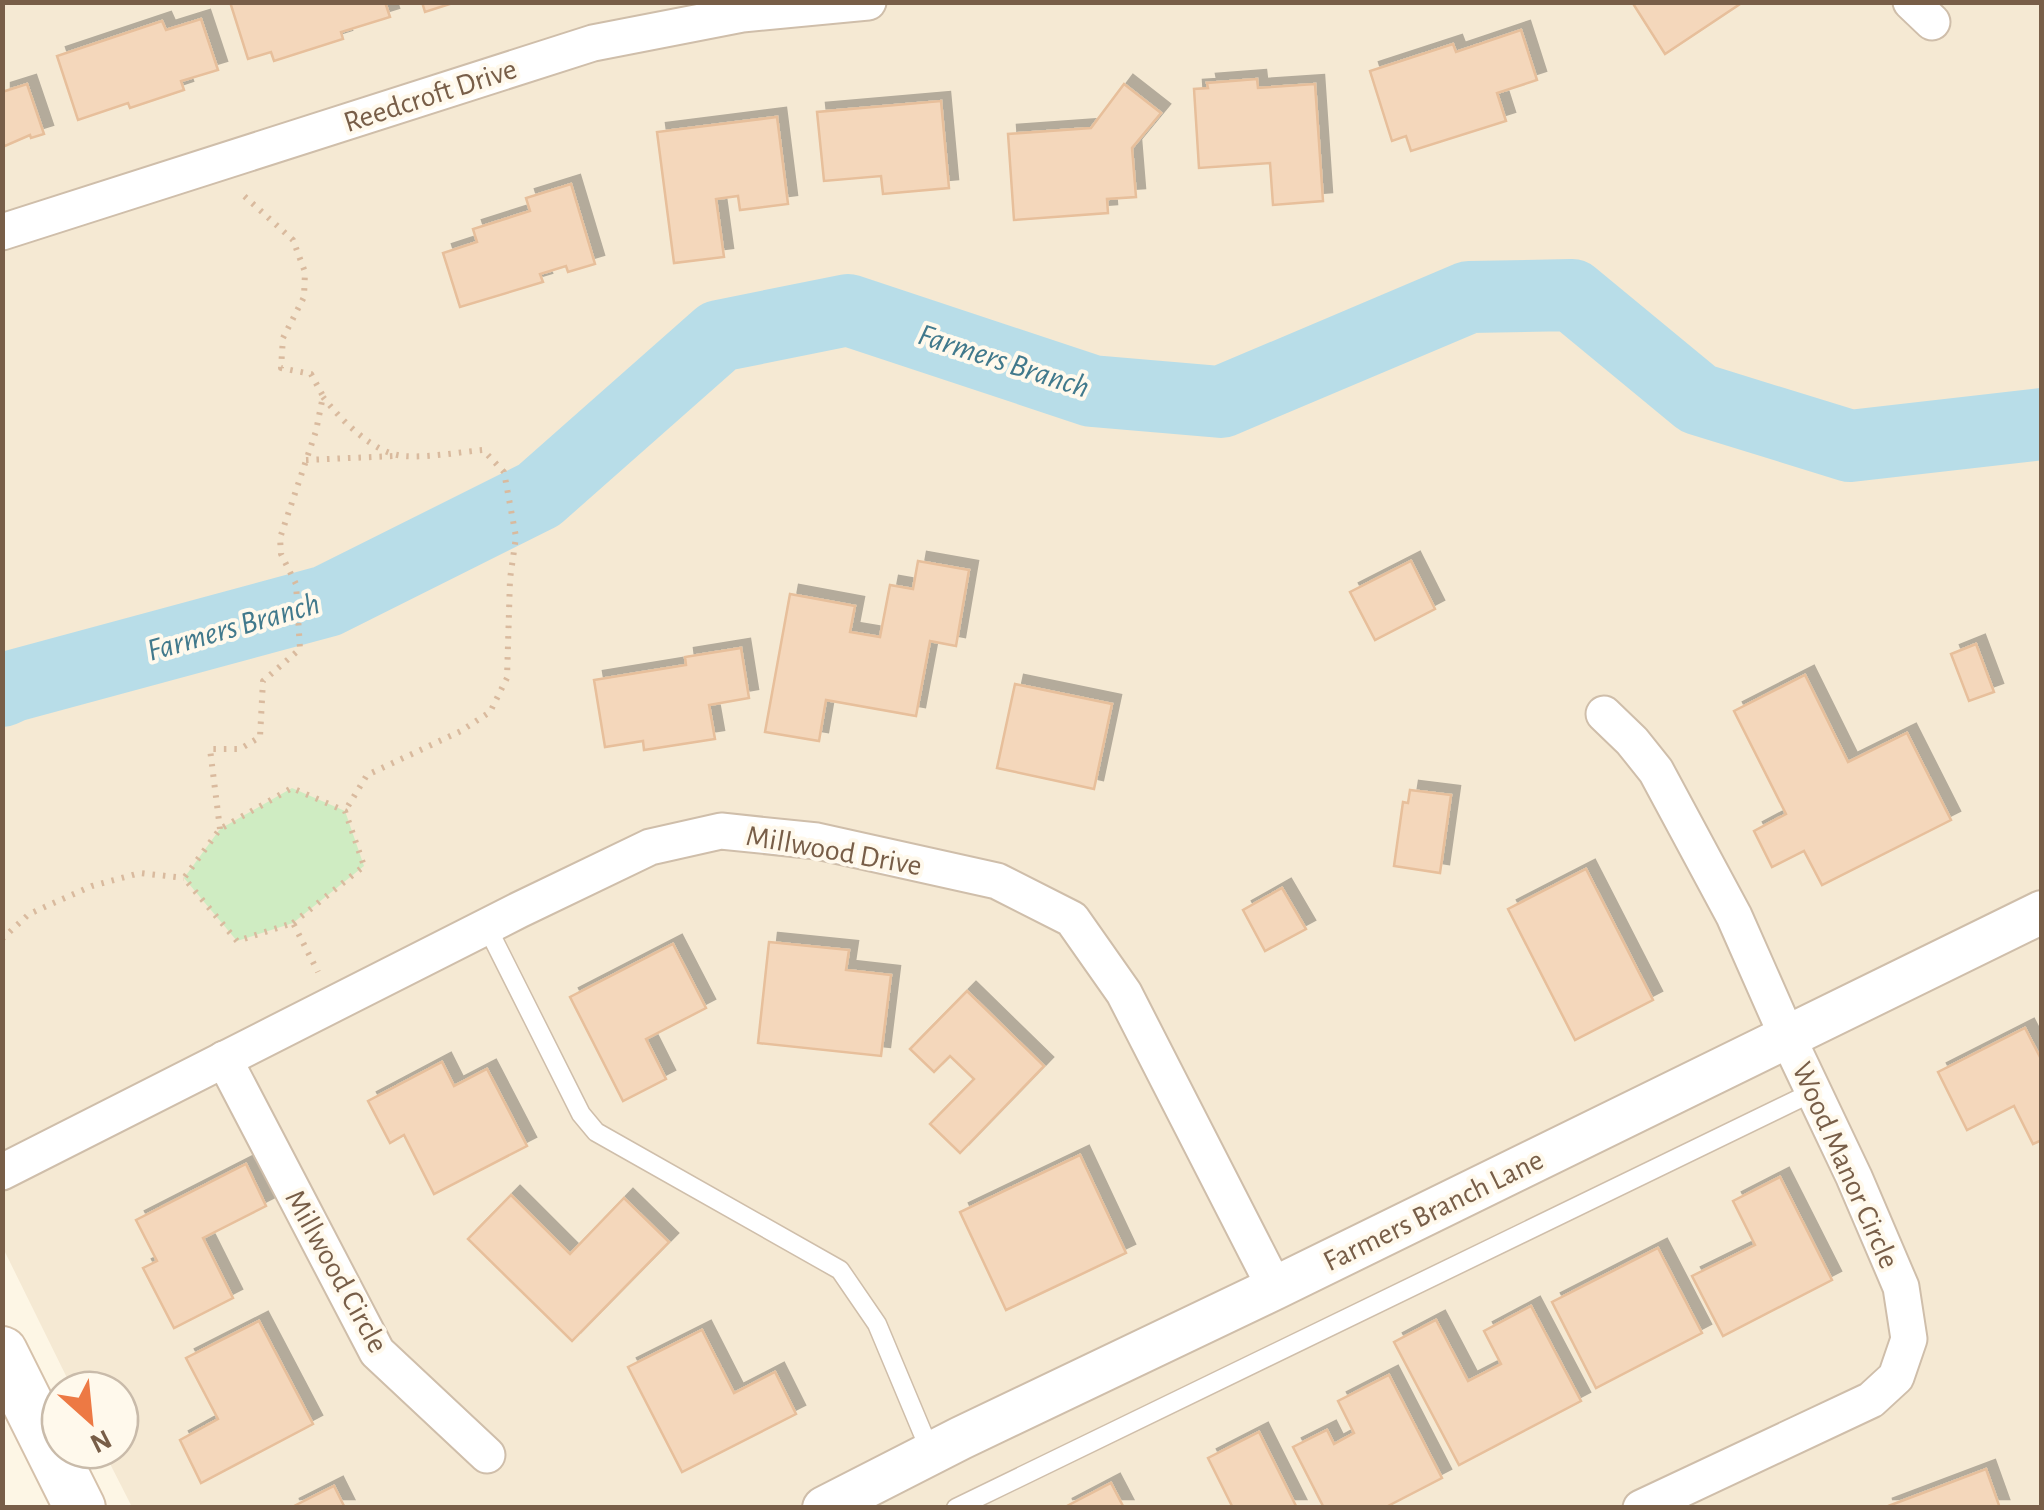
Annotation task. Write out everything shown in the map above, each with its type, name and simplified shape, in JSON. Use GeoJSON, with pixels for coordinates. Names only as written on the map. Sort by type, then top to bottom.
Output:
{"type":"FeatureCollection","features":[{"type":"Feature","properties":{"kind":"main road"},"geometry":{"type":"LineString","coordinates":[[2,1352],[80,1508]]}},
{"type":"Feature","properties":{"kind":"street","name":"Reedcroft Drive"},"geometry":{"type":"LineString","coordinates":[[2,232],[594,43],[742,14],[868,2]]}},
{"type":"Feature","properties":{"kind":"street","name":"Wood Manor Circle"},"geometry":{"type":"LineString","coordinates":[[1604,714],[1656,770],[1734,916],[1902,1287],[1908,1338],[1896,1377],[1871,1400],[1641,1508]]}},
{"type":"Feature","properties":{"kind":"street","name":"Millwood Drive"},"geometry":{"type":"LineString","coordinates":[[2,1172],[650,847],[722,831],[817,841],[997,880],[1072,919],[1124,993],[1275,1288]]}},
{"type":"Feature","properties":{"kind":"street","name":"Farmers Branch Lane"},"geometry":{"type":"LineString","coordinates":[[824,1508],[2042,912]]}},
{"type":"Feature","properties":{"kind":"street","name":"Millwood Circle"},"geometry":{"type":"LineString","coordinates":[[224,1059],[377,1352],[487,1455]]}},
{"type":"Feature","properties":{"kind":"lane"},"geometry":{"type":"LineString","coordinates":[[487,926],[580,1114],[596,1132],[840,1270],[877,1324],[931,1453]]}},
{"type":"Feature","properties":{"kind":"lane"},"geometry":{"type":"LineString","coordinates":[[956,1508],[1813,1092]]}},
{"type":"Feature","properties":{"kind":"path"},"geometry":{"type":"LineString","coordinates":[[213,164],[294,240],[305,272],[304,297],[283,338],[281,368],[311,374],[334,412],[368,442],[401,456]]}},
{"type":"Feature","properties":{"kind":"path"},"geometry":{"type":"LineString","coordinates":[[220,829],[210,749],[240,749],[260,737],[263,682],[300,649],[296,584],[282,554],[280,538],[316,431],[323,396]]}},
{"type":"Feature","properties":{"kind":"path"},"geometry":{"type":"LineString","coordinates":[[306,460],[483,450],[504,472],[516,537],[510,578],[507,678],[490,712],[461,731],[367,774],[344,811]]}},
{"type":"Feature","properties":{"kind":"path"},"geometry":{"type":"LineString","coordinates":[[2,939],[29,914],[92,886],[140,873],[184,878],[237,941],[293,924],[364,866],[344,811],[292,788],[220,829],[184,878]]}},
{"type":"Feature","properties":{"kind":"path"},"geometry":{"type":"LineString","coordinates":[[293,924],[334,1004]]}},
{"type":"Feature","properties":{"kind":"shaded area"},"geometry":{"type":"Polygon","coordinates":[[[3,3],[2041,3],[2041,1507],[132,1507],[113,1470],[140,1470],[140,1370],[63,1370],[3,1248],[3,3]]]}},
{"type":"Feature","properties":{"kind":"green space"},"geometry":{"type":"Polygon","coordinates":[[[292,788],[345,811],[364,866],[293,923],[237,941],[184,878],[220,829],[292,788]]]}},
{"type":"Feature","properties":{"kind":"building"},"geometry":{"type":"Polygon","coordinates":[[[230,2],[385,2],[390,17],[341,32],[343,39],[274,61],[271,52],[248,59],[230,2]]]}},
{"type":"Feature","properties":{"kind":"building"},"geometry":{"type":"Polygon","coordinates":[[[422,2],[456,2],[425,12],[422,2]]]}},
{"type":"Feature","properties":{"kind":"building"},"geometry":{"type":"Polygon","coordinates":[[[1632,2],[1739,2],[1740,4],[1665,54],[1632,2]]]}},
{"type":"Feature","properties":{"kind":"building"},"geometry":{"type":"Polygon","coordinates":[[[201,19],[218,70],[181,81],[184,90],[78,120],[57,56],[162,21],[166,30],[201,19]]]}},
{"type":"Feature","properties":{"kind":"building"},"geometry":{"type":"Polygon","coordinates":[[[1521,30],[1537,80],[1497,93],[1506,121],[1411,151],[1406,136],[1392,141],[1370,71],[1453,44],[1456,52],[1521,30]]]}},
{"type":"Feature","properties":{"kind":"building"},"geometry":{"type":"Polygon","coordinates":[[[1257,79],[1258,88],[1315,84],[1323,201],[1273,205],[1270,163],[1199,168],[1194,89],[1208,88],[1207,83],[1257,79]]]}},
{"type":"Feature","properties":{"kind":"building"},"geometry":{"type":"Polygon","coordinates":[[[27,84],[44,134],[31,138],[30,135],[5,146],[2,92],[27,84]]]}},
{"type":"Feature","properties":{"kind":"building"},"geometry":{"type":"Polygon","coordinates":[[[1124,84],[1161,113],[1132,148],[1136,197],[1107,199],[1108,213],[1014,220],[1008,134],[1091,128],[1124,84]]]}},
{"type":"Feature","properties":{"kind":"building"},"geometry":{"type":"Polygon","coordinates":[[[941,101],[949,188],[883,194],[881,176],[824,181],[817,112],[941,101]]]}},
{"type":"Feature","properties":{"kind":"building"},"geometry":{"type":"Polygon","coordinates":[[[777,117],[788,204],[740,210],[738,196],[716,199],[724,257],[674,263],[657,132],[777,117]]]}},
{"type":"Feature","properties":{"kind":"building"},"geometry":{"type":"Polygon","coordinates":[[[571,184],[595,264],[568,272],[566,266],[540,274],[543,282],[460,307],[443,253],[477,242],[473,229],[530,211],[526,198],[571,184]]]}},
{"type":"Feature","properties":{"kind":"building"},"geometry":{"type":"Polygon","coordinates":[[[918,561],[969,570],[956,646],[930,641],[916,716],[826,700],[819,741],[765,732],[790,594],[855,606],[850,632],[880,637],[890,585],[913,589],[918,561]]]}},
{"type":"Feature","properties":{"kind":"building"},"geometry":{"type":"Polygon","coordinates":[[[1411,561],[1435,609],[1375,640],[1350,592],[1411,561]]]}},
{"type":"Feature","properties":{"kind":"building"},"geometry":{"type":"Polygon","coordinates":[[[1976,644],[1994,692],[1969,701],[1951,654],[1976,644]]]}},
{"type":"Feature","properties":{"kind":"building"},"geometry":{"type":"Polygon","coordinates":[[[741,648],[749,698],[709,705],[715,739],[644,750],[643,741],[605,747],[594,680],[686,665],[685,657],[741,648]]]}},
{"type":"Feature","properties":{"kind":"building"},"geometry":{"type":"Polygon","coordinates":[[[1805,675],[1848,762],[1907,733],[1951,820],[1822,885],[1804,851],[1772,867],[1754,831],[1786,814],[1734,711],[1805,675]]]}},
{"type":"Feature","properties":{"kind":"building"},"geometry":{"type":"Polygon","coordinates":[[[1015,684],[1112,704],[1094,789],[997,768],[1015,684]]]}},
{"type":"Feature","properties":{"kind":"building"},"geometry":{"type":"Polygon","coordinates":[[[1410,790],[1451,795],[1440,873],[1394,866],[1403,802],[1408,803],[1410,790]]]}},
{"type":"Feature","properties":{"kind":"building"},"geometry":{"type":"Polygon","coordinates":[[[1586,869],[1653,1000],[1575,1040],[1508,909],[1586,869]]]}},
{"type":"Feature","properties":{"kind":"building"},"geometry":{"type":"Polygon","coordinates":[[[1282,888],[1306,929],[1265,951],[1243,910],[1282,888]]]}},
{"type":"Feature","properties":{"kind":"building"},"geometry":{"type":"Polygon","coordinates":[[[769,942],[849,950],[846,970],[891,975],[881,1056],[758,1043],[769,942]]]}},
{"type":"Feature","properties":{"kind":"building"},"geometry":{"type":"Polygon","coordinates":[[[673,944],[706,1008],[646,1039],[666,1079],[623,1101],[570,997],[673,944]]]}},
{"type":"Feature","properties":{"kind":"building"},"geometry":{"type":"Polygon","coordinates":[[[967,991],[1044,1066],[960,1153],[930,1124],[974,1079],[950,1056],[934,1072],[910,1049],[967,991]]]}},
{"type":"Feature","properties":{"kind":"building"},"geometry":{"type":"Polygon","coordinates":[[[2025,1028],[2042,1061],[2042,1140],[2033,1144],[2014,1106],[1967,1130],[1938,1072],[2025,1028]]]}},
{"type":"Feature","properties":{"kind":"building"},"geometry":{"type":"Polygon","coordinates":[[[442,1062],[454,1086],[487,1069],[527,1146],[434,1194],[404,1135],[390,1143],[368,1101],[442,1062]]]}},
{"type":"Feature","properties":{"kind":"building"},"geometry":{"type":"Polygon","coordinates":[[[1080,1155],[1126,1253],[1006,1310],[960,1212],[1080,1155]]]}},
{"type":"Feature","properties":{"kind":"building"},"geometry":{"type":"Polygon","coordinates":[[[246,1164],[266,1206],[203,1238],[233,1298],[174,1328],[143,1268],[157,1261],[136,1220],[246,1164]]]}},
{"type":"Feature","properties":{"kind":"building"},"geometry":{"type":"Polygon","coordinates":[[[1780,1177],[1832,1280],[1723,1336],[1692,1276],[1755,1245],[1733,1201],[1780,1177]]]}},
{"type":"Feature","properties":{"kind":"building"},"geometry":{"type":"Polygon","coordinates":[[[511,1195],[570,1254],[624,1198],[669,1242],[572,1341],[468,1239],[511,1195]]]}},
{"type":"Feature","properties":{"kind":"building"},"geometry":{"type":"Polygon","coordinates":[[[1658,1248],[1702,1333],[1596,1388],[1552,1302],[1658,1248]]]}},
{"type":"Feature","properties":{"kind":"building"},"geometry":{"type":"Polygon","coordinates":[[[1531,1306],[1581,1401],[1459,1465],[1394,1342],[1436,1320],[1468,1381],[1501,1364],[1484,1331],[1531,1306]]]}},
{"type":"Feature","properties":{"kind":"building"},"geometry":{"type":"Polygon","coordinates":[[[259,1321],[313,1424],[201,1483],[180,1440],[218,1419],[186,1358],[259,1321]]]}},
{"type":"Feature","properties":{"kind":"building"},"geometry":{"type":"Polygon","coordinates":[[[702,1330],[734,1393],[775,1372],[796,1414],[682,1472],[628,1367],[702,1330]]]}},
{"type":"Feature","properties":{"kind":"building"},"geometry":{"type":"Polygon","coordinates":[[[1389,1375],[1442,1478],[1384,1508],[1324,1508],[1293,1447],[1327,1430],[1334,1444],[1354,1433],[1338,1401],[1389,1375]]]}},
{"type":"Feature","properties":{"kind":"building"},"geometry":{"type":"Polygon","coordinates":[[[1259,1432],[1297,1508],[1229,1508],[1232,1506],[1208,1458],[1259,1432]]]}},
{"type":"Feature","properties":{"kind":"building"},"geometry":{"type":"Polygon","coordinates":[[[1986,1469],[2000,1508],[1883,1508],[1986,1469]]]}},
{"type":"Feature","properties":{"kind":"building"},"geometry":{"type":"Polygon","coordinates":[[[1111,1483],[1124,1508],[1063,1508],[1111,1483]]]}},
{"type":"Feature","properties":{"kind":"building"},"geometry":{"type":"Polygon","coordinates":[[[334,1486],[345,1508],[290,1508],[334,1486]]]}},
{"type":"Feature","properties":{"kind":"waterway","name":"Farmers Branch"},"geometry":{"type":"LineString","coordinates":[[2,691],[327,601],[539,495],[719,336],[848,310],[1092,391],[1221,402],[1469,297],[1572,295],[1698,399],[1850,446],[2042,424]]}}]}
